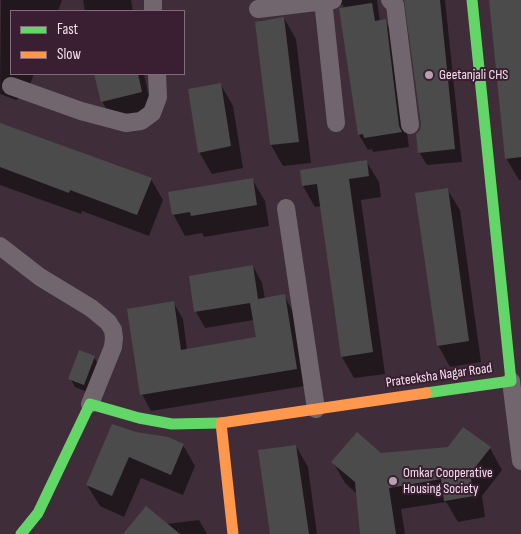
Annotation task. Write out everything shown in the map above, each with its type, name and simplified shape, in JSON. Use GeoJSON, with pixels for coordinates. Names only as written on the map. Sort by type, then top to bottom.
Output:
{"type":"FeatureCollection","features":[{"type":"Feature","properties":{"kind":"street"},"geometry":{"type":"LineString","coordinates":[[258,10],[326,0],[336,123]]}},
{"type":"Feature","properties":{"kind":"street"},"geometry":{"type":"LineString","coordinates":[[390,0],[395,5],[410,125]]}},
{"type":"Feature","properties":{"kind":"street","name":"Prateeksha Nagar Road"},"geometry":{"type":"LineString","coordinates":[[90,404],[140,418],[172,424],[221,423],[511,381],[472,0]]}},
{"type":"Feature","properties":{"kind":"street"},"geometry":{"type":"LineString","coordinates":[[11,86],[81,111],[126,123],[140,121],[152,113],[158,97],[157,75]]}},
{"type":"Feature","properties":{"kind":"street"},"geometry":{"type":"LineString","coordinates":[[286,208],[316,409]]}},
{"type":"Feature","properties":{"kind":"street"},"geometry":{"type":"LineString","coordinates":[[0,246],[40,277],[91,308],[108,322],[113,330],[114,338],[113,347],[90,404],[38,513],[21,534]]}},
{"type":"Feature","properties":{"kind":"street"},"geometry":{"type":"LineString","coordinates":[[511,381],[521,461]]}},
{"type":"Feature","properties":{"kind":"street"},"geometry":{"type":"LineString","coordinates":[[221,423],[233,534]]}},
{"type":"Feature","properties":{"kind":"building","name":"Geetanjali CHS"},"geometry":{"type":"Polygon","coordinates":[[[404,0],[440,0],[455,149],[418,153],[416,134],[420,130],[421,124],[404,0]]]}},
{"type":"Feature","properties":{"kind":"building"},"geometry":{"type":"Polygon","coordinates":[[[489,0],[521,0],[521,157],[505,159],[489,0]]]}},
{"type":"Feature","properties":{"kind":"building"},"geometry":{"type":"Polygon","coordinates":[[[372,3],[375,21],[386,19],[399,126],[402,132],[364,138],[363,134],[358,135],[339,8],[372,3]]]}},
{"type":"Feature","properties":{"kind":"building"},"geometry":{"type":"Polygon","coordinates":[[[284,17],[299,142],[270,145],[255,22],[284,17]]]}},
{"type":"Feature","properties":{"kind":"building"},"geometry":{"type":"Polygon","coordinates":[[[94,75],[138,75],[142,92],[101,102],[94,75]]]}},
{"type":"Feature","properties":{"kind":"building"},"geometry":{"type":"Polygon","coordinates":[[[221,83],[231,146],[198,153],[188,89],[221,83]]]}},
{"type":"Feature","properties":{"kind":"building"},"geometry":{"type":"Polygon","coordinates":[[[0,123],[152,178],[137,215],[70,190],[69,193],[0,167],[0,123]]]}},
{"type":"Feature","properties":{"kind":"building"},"geometry":{"type":"Polygon","coordinates":[[[367,160],[369,176],[349,179],[373,352],[341,357],[317,184],[302,186],[300,170],[367,160]]]}},
{"type":"Feature","properties":{"kind":"building"},"geometry":{"type":"Polygon","coordinates":[[[253,178],[257,205],[191,216],[190,212],[172,215],[168,192],[253,178]]]}},
{"type":"Feature","properties":{"kind":"building"},"geometry":{"type":"Polygon","coordinates":[[[448,188],[469,341],[437,346],[415,193],[448,188]]]}},
{"type":"Feature","properties":{"kind":"building"},"geometry":{"type":"Polygon","coordinates":[[[253,265],[258,299],[285,294],[297,369],[140,395],[127,309],[174,301],[181,350],[256,337],[250,303],[194,312],[189,276],[253,265]]]}},
{"type":"Feature","properties":{"kind":"building"},"geometry":{"type":"Polygon","coordinates":[[[79,350],[95,356],[84,385],[68,379],[79,350]]]}},
{"type":"Feature","properties":{"kind":"building"},"geometry":{"type":"Polygon","coordinates":[[[112,424],[136,432],[168,437],[184,444],[171,475],[129,457],[112,496],[86,485],[112,424]]]}},
{"type":"Feature","properties":{"kind":"building","name":"Omkar Cooperative Housing Society"},"geometry":{"type":"Polygon","coordinates":[[[463,427],[491,447],[470,474],[474,496],[444,501],[441,479],[389,488],[396,534],[360,534],[355,482],[331,462],[357,432],[381,453],[448,447],[463,427]]]}},
{"type":"Feature","properties":{"kind":"building"},"geometry":{"type":"Polygon","coordinates":[[[296,445],[309,534],[270,534],[258,450],[296,445]]]}},
{"type":"Feature","properties":{"kind":"building"},"geometry":{"type":"Polygon","coordinates":[[[146,506],[180,534],[123,534],[146,506]]]}},
{"type":"Feature","properties":{"kind":"traffic: fast"},"geometry":{"type":"LineString","coordinates":[[426,393],[511,381],[472,0]]}},
{"type":"Feature","properties":{"kind":"traffic: fast"},"geometry":{"type":"LineString","coordinates":[[21,534],[38,513],[90,404],[139,418],[172,424],[221,423]]}},
{"type":"Feature","properties":{"kind":"traffic: slow"},"geometry":{"type":"LineString","coordinates":[[233,534],[221,423],[426,393]]}},
{"type":"Feature","properties":{"kind":"place","name":"Geetanjali CHS"},"geometry":{"type":"Point","coordinates":[429,75]}},
{"type":"Feature","properties":{"kind":"place","name":"Omkar Cooperative Housing Society"},"geometry":{"type":"Point","coordinates":[393,481]}}]}
